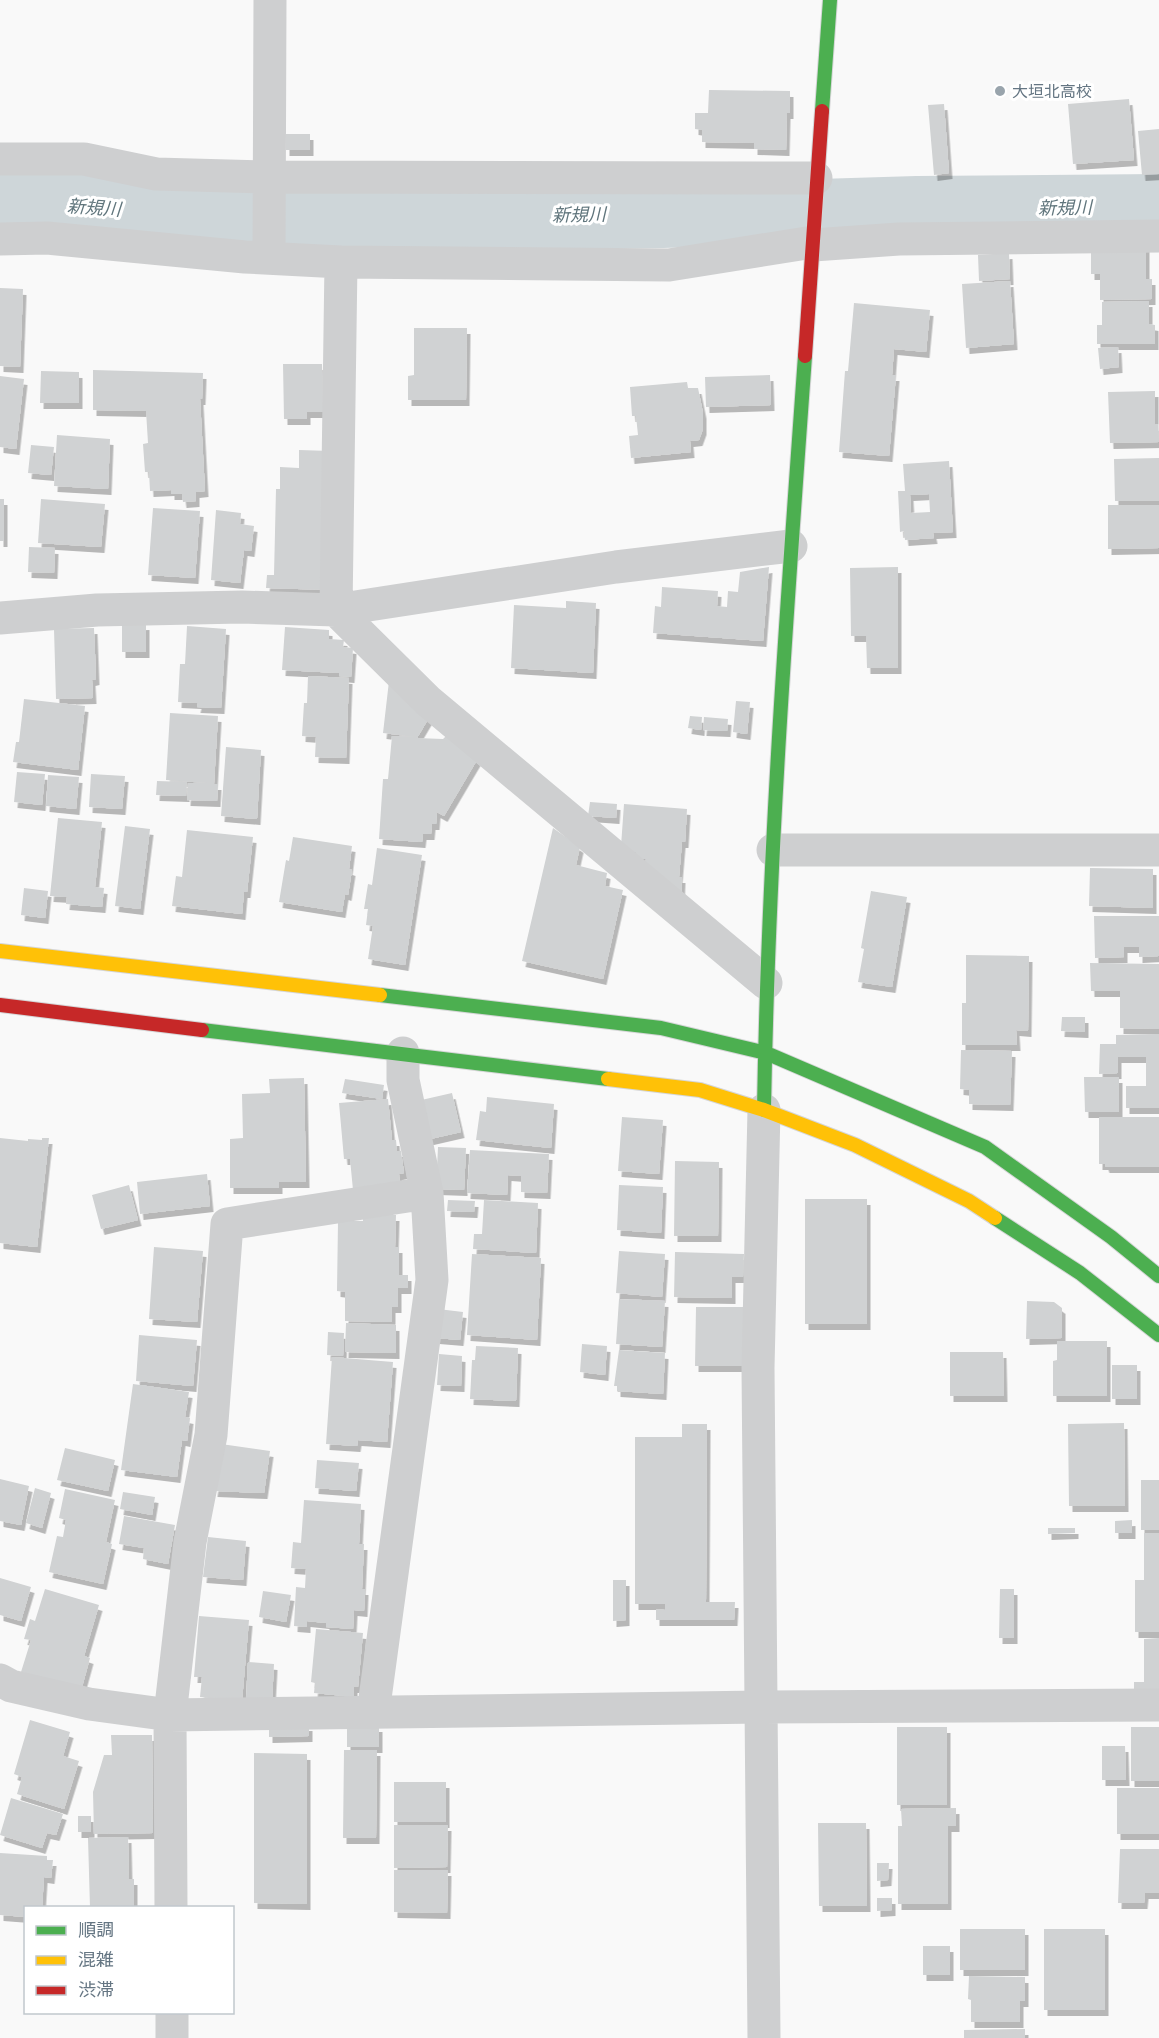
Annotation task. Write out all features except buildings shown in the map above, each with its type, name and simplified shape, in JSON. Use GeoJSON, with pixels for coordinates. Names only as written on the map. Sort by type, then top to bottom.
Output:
{"type":"FeatureCollection","features":[{"type":"Feature","properties":{"kind":"main road"},"geometry":{"type":"LineString","coordinates":[[764,1110],[766,983],[791,546],[830,0]]}},
{"type":"Feature","properties":{"kind":"main road"},"geometry":{"type":"LineString","coordinates":[[0,951],[661,1028],[765,1053],[985,1147],[1111,1237],[1159,1276]]}},
{"type":"Feature","properties":{"kind":"main road"},"geometry":{"type":"LineString","coordinates":[[0,1005],[700,1090],[764,1110],[855,1145],[969,1202],[1080,1273],[1159,1335]]}},
{"type":"Feature","properties":{"kind":"street"},"geometry":{"type":"LineString","coordinates":[[269,258],[270,0]]}},
{"type":"Feature","properties":{"kind":"street"},"geometry":{"type":"LineString","coordinates":[[0,159],[84,159],[156,174],[816,185]]}},
{"type":"Feature","properties":{"kind":"street"},"geometry":{"type":"LineString","coordinates":[[0,239],[47,238],[269,258],[341,262],[669,265],[813,243],[899,239],[1159,236]]}},
{"type":"Feature","properties":{"kind":"street"},"geometry":{"type":"LineString","coordinates":[[341,262],[336,610],[428,701],[766,983]]}},
{"type":"Feature","properties":{"kind":"street"},"geometry":{"type":"LineString","coordinates":[[0,618],[109,609],[242,607],[336,610],[616,567],[791,546]]}},
{"type":"Feature","properties":{"kind":"street"},"geometry":{"type":"LineString","coordinates":[[773,850],[1159,850]]}},
{"type":"Feature","properties":{"kind":"street"},"geometry":{"type":"LineString","coordinates":[[373,1713],[432,1280],[427,1193],[403,1080],[403,1053]]}},
{"type":"Feature","properties":{"kind":"street"},"geometry":{"type":"LineString","coordinates":[[764,1110],[758,1368],[764,2038]]}},
{"type":"Feature","properties":{"kind":"street"},"geometry":{"type":"LineString","coordinates":[[171,1906],[170,1715],[190,1542],[210,1435],[227,1224],[427,1193]]}},
{"type":"Feature","properties":{"kind":"street"},"geometry":{"type":"LineString","coordinates":[[0,1680],[11,1686],[89,1704],[170,1715],[762,1707],[1159,1705]]}},
{"type":"Feature","properties":{"kind":"street"},"geometry":{"type":"LineString","coordinates":[[172,2014],[172,2038]]}},
{"type":"Feature","properties":{"kind":"waterway","name":"新規川"},"geometry":{"type":"LineString","coordinates":[[0,206],[66,205],[255,221],[663,216],[917,208],[1159,206]]}},
{"type":"Feature","properties":{"kind":"traffic: fast"},"geometry":{"type":"LineString","coordinates":[[822,111],[830,0]]}},
{"type":"Feature","properties":{"kind":"traffic: fast"},"geometry":{"type":"LineString","coordinates":[[764,1110],[774,827],[805,356]]}},
{"type":"Feature","properties":{"kind":"traffic: fast"},"geometry":{"type":"LineString","coordinates":[[380,995],[661,1028],[766,1053],[985,1147],[1111,1237],[1159,1276]]}},
{"type":"Feature","properties":{"kind":"traffic: fast"},"geometry":{"type":"LineString","coordinates":[[202,1030],[608,1079]]}},
{"type":"Feature","properties":{"kind":"traffic: fast"},"geometry":{"type":"LineString","coordinates":[[995,1218],[1080,1273],[1159,1335]]}},
{"type":"Feature","properties":{"kind":"traffic: slow"},"geometry":{"type":"LineString","coordinates":[[0,951],[380,995]]}},
{"type":"Feature","properties":{"kind":"traffic: slow"},"geometry":{"type":"LineString","coordinates":[[608,1079],[700,1090],[764,1110],[855,1145],[969,1201],[995,1218]]}},
{"type":"Feature","properties":{"kind":"traffic: jam"},"geometry":{"type":"LineString","coordinates":[[805,356],[822,111]]}},
{"type":"Feature","properties":{"kind":"traffic: jam"},"geometry":{"type":"LineString","coordinates":[[0,1005],[202,1030]]}},
{"type":"Feature","properties":{"kind":"place","name":"大垣北高校"},"geometry":{"type":"Point","coordinates":[1000,91]}}]}
